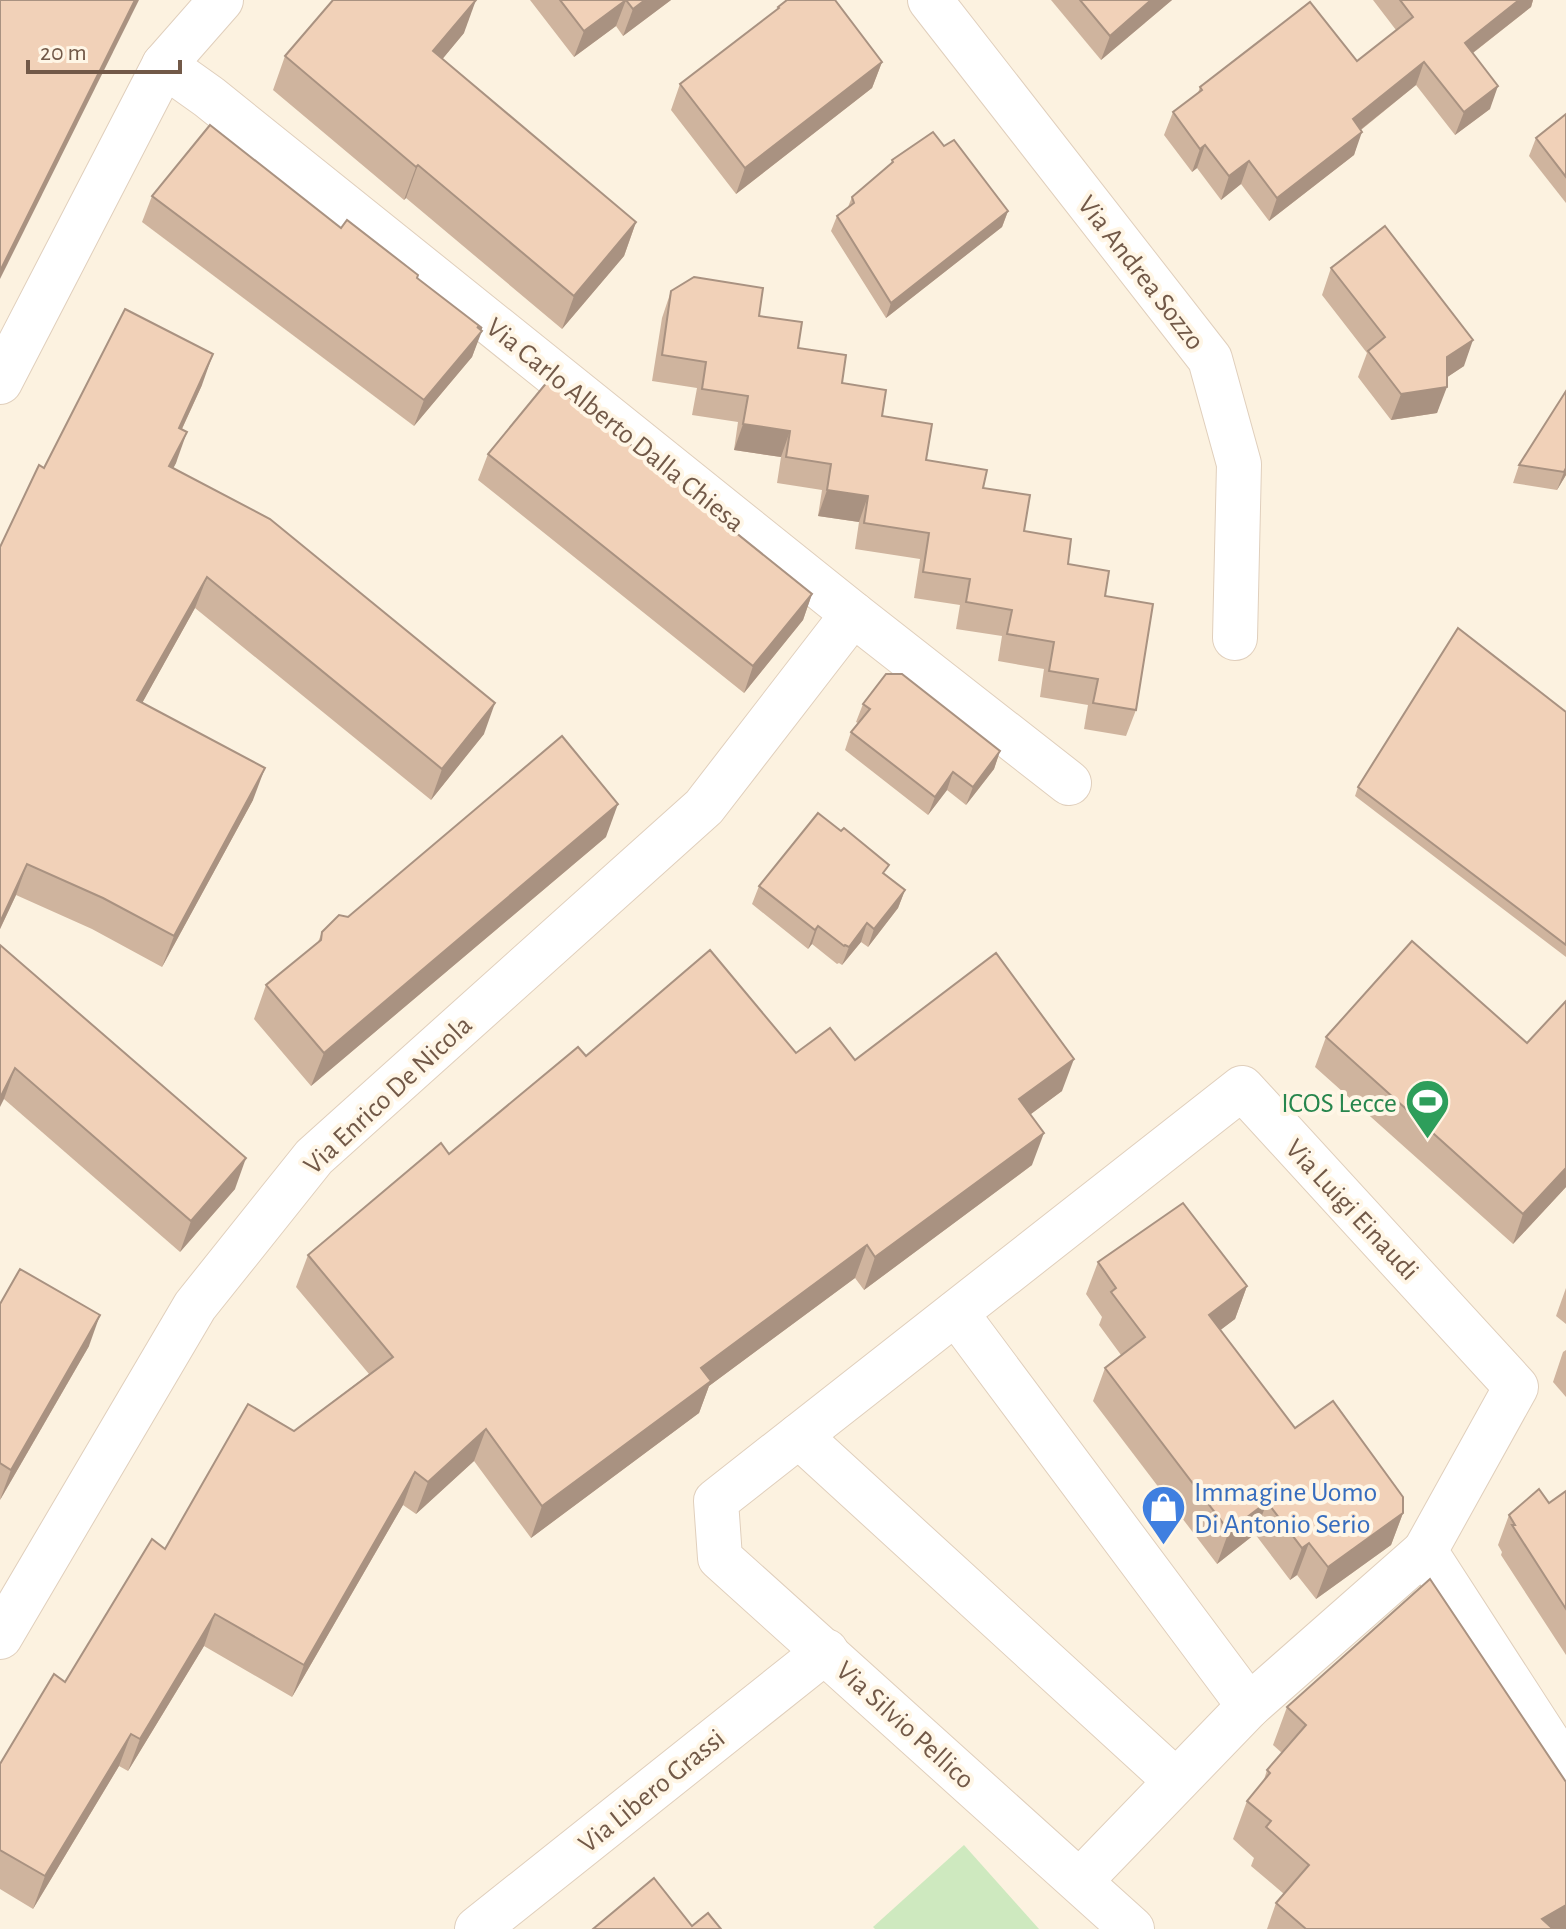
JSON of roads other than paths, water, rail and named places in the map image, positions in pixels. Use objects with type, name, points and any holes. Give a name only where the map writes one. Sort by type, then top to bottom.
[{"type":"street","points":[[0,382],[164,65],[221,0]]},
{"type":"street","name":"Via Andrea Sozzo","points":[[930,0],[1210,359],[1239,464],[1235,638]]},
{"type":"street","name":"Via Carlo Alberto Dalla Chiesa","points":[[164,65],[209,97],[853,614],[1069,783]]},
{"type":"street","name":"Via Enrico De Nicola","points":[[0,1637],[195,1306],[314,1157],[704,807],[853,614]]},
{"type":"street","name":"Via Luigi Einaudi","points":[[716,1501],[1242,1088],[1516,1387],[1425,1551]]},
{"type":"street","points":[[956,1313],[1249,1706]]},
{"type":"street","points":[[799,1436],[1176,1781]]},
{"type":"street","name":"Via Silvio Pellico","points":[[716,1501],[720,1558],[1132,1929]]},
{"type":"street","points":[[1080,1881],[1249,1706],[1425,1551],[1566,1769]]},
{"type":"street","name":"Via Libero Grassi","points":[[477,1929],[826,1651]]},
{"type":"place","name":"ICOS Lecce","points":[[1428,1141]]},
{"type":"place","name":"Immagine Uomo Di Antonio Serio","points":[[1163,1546]]}]
